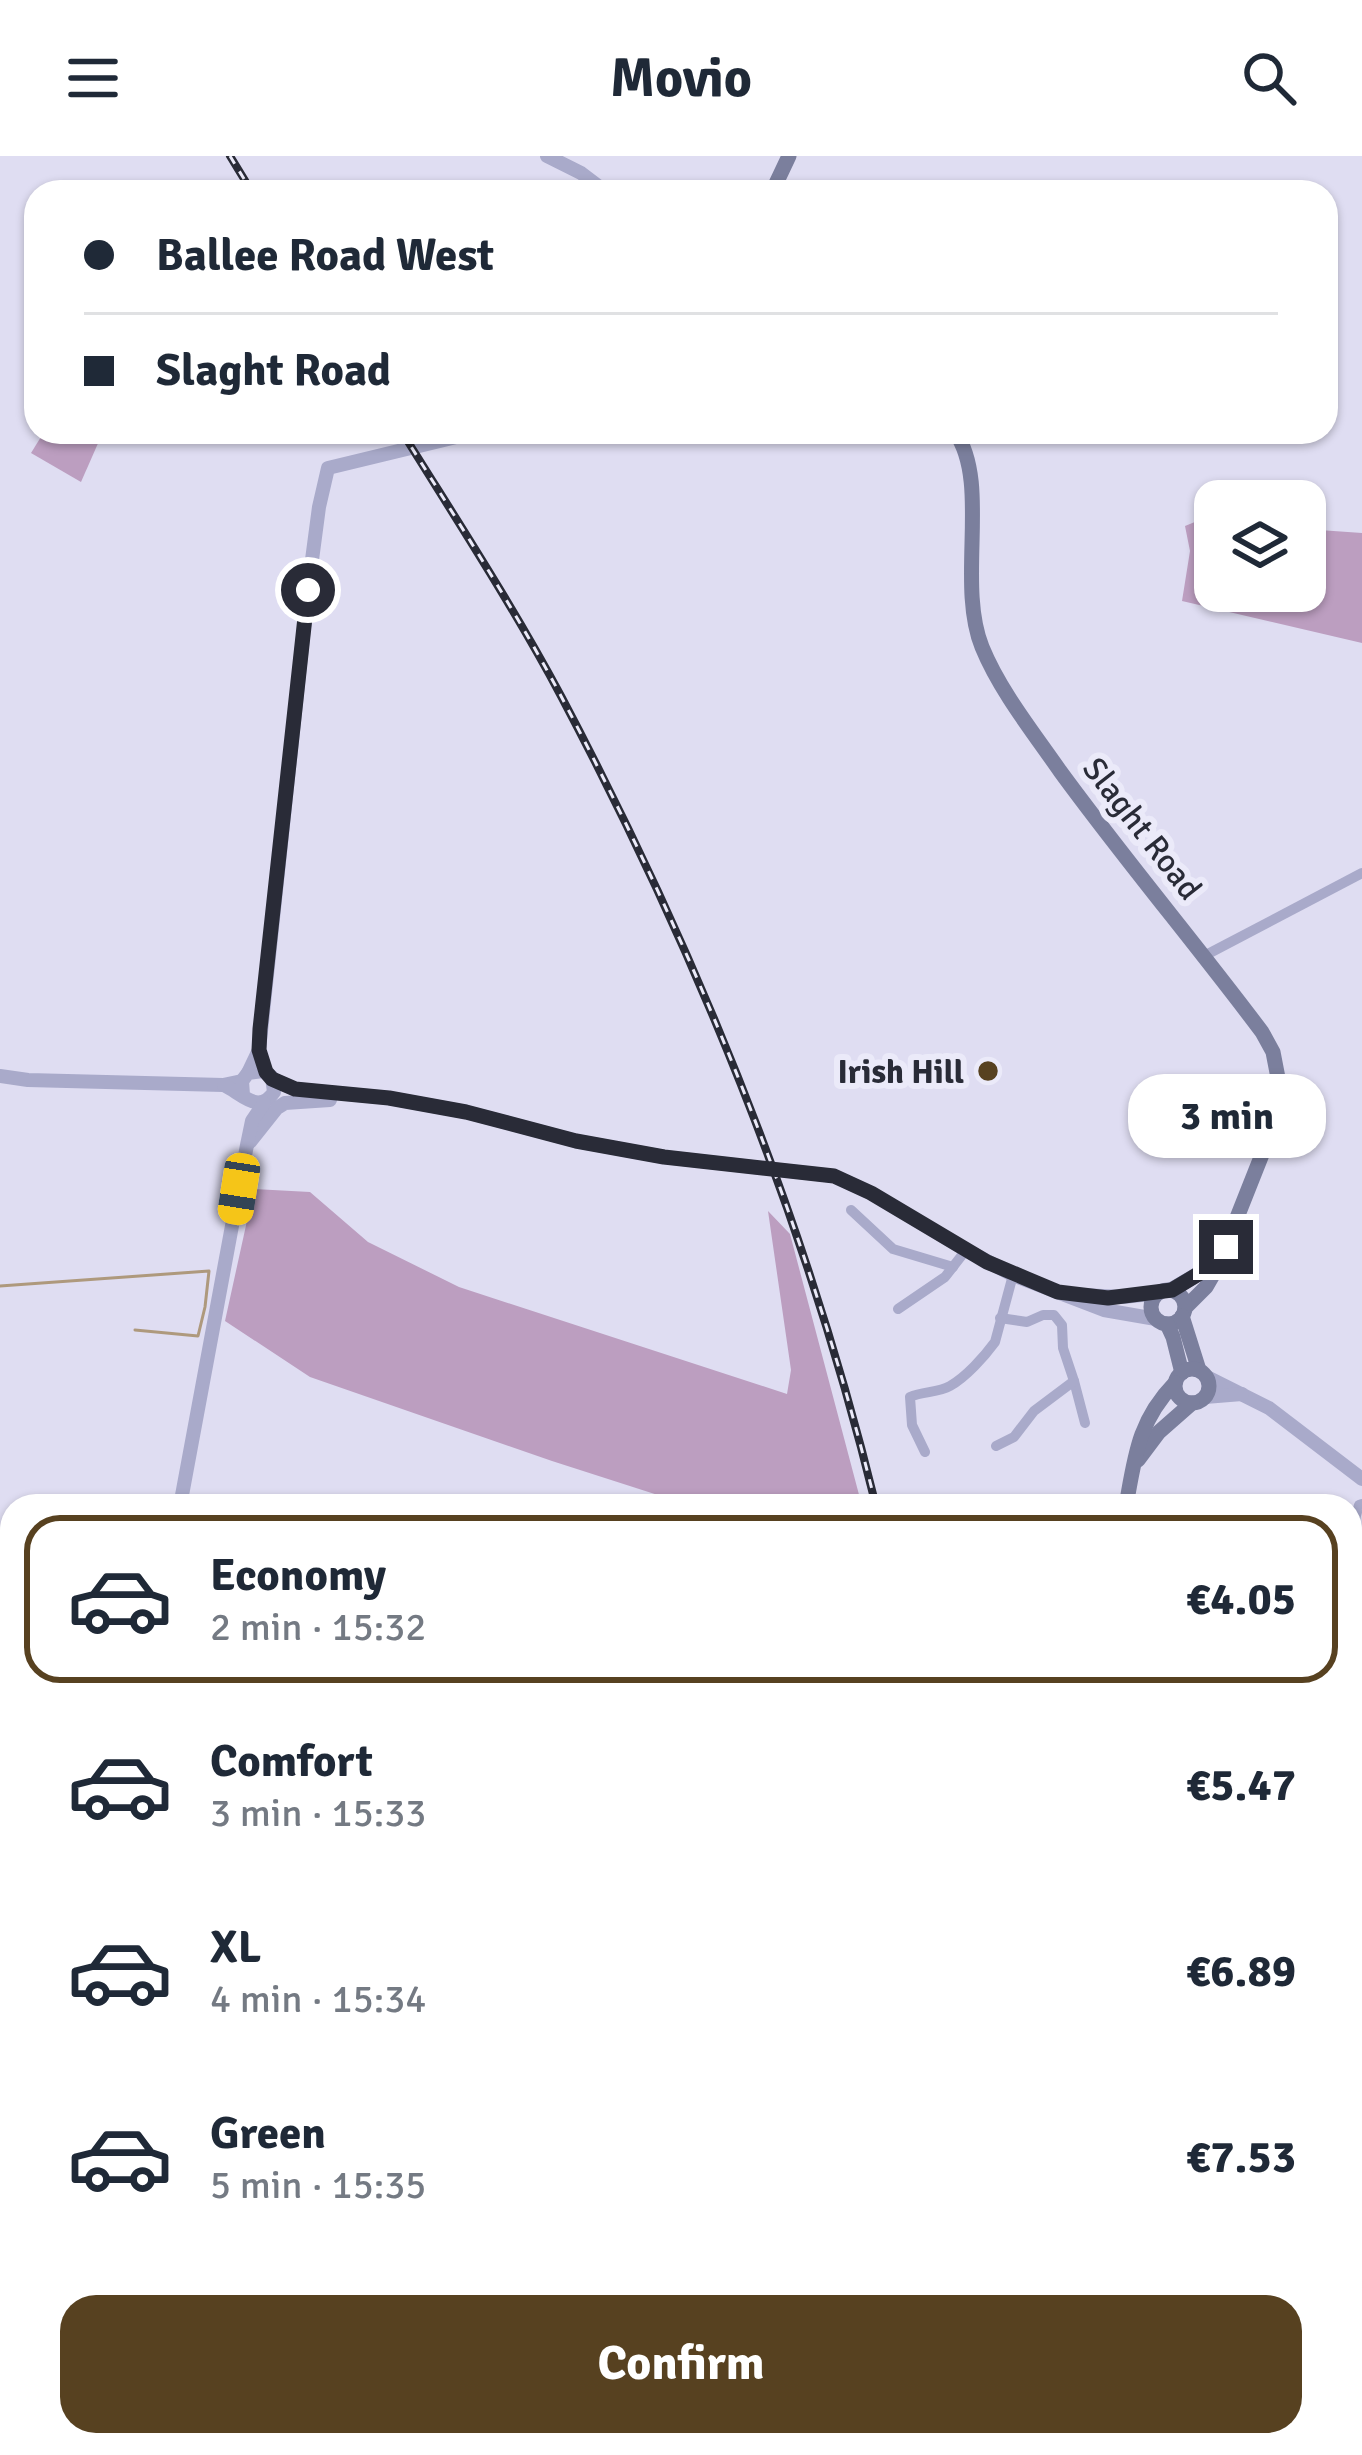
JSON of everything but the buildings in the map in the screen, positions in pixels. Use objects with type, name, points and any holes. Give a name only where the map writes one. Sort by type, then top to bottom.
[{"type":"main road","name":"Slaght Road","points":[[962,444],[970,472],[971,601],[980,643],[991,666],[1105,832],[1262,1032],[1279,1069],[1278,1098],[1263,1153],[1213,1278],[1173,1317]]},
{"type":"main road","name":"Slaght Road","points":[[1165,1291],[1205,1270],[1226,1247]]},
{"type":"main road","points":[[1136,1463],[1159,1432],[1209,1386],[1191,1376],[1177,1349],[1173,1317],[1183,1298],[1165,1291],[1152,1303],[1152,1312],[1173,1317]]},
{"type":"main road","points":[[1191,1376],[1179,1397],[1199,1400]]},
{"type":"main road","points":[[1129,1494],[1143,1424],[1160,1398],[1191,1376]]},
{"type":"street","points":[[547,156],[590,180]]},
{"type":"street","points":[[182,1494],[252,1121],[308,590],[328,468],[428,444]]},
{"type":"street","points":[[1204,956],[1362,873]]},
{"type":"street","points":[[253,1092],[275,1088],[259,1050]]},
{"type":"street","points":[[253,1092],[257,1070],[295,1089]]},
{"type":"street","points":[[0,1076],[376,1096],[664,1157],[834,1176],[1013,1275],[1104,1310],[1173,1317]]},
{"type":"street","points":[[247,1145],[285,1103],[365,1101],[376,1096]]},
{"type":"street","points":[[850,1210],[893,1249],[953,1267]]},
{"type":"street","points":[[898,1309],[946,1277],[966,1250]]},
{"type":"street","points":[[925,1452],[912,1425],[910,1397],[952,1384],[995,1342],[1013,1275]]},
{"type":"street","points":[[1058,1292],[1108,1298],[1165,1291]]},
{"type":"street","points":[[1000,1318],[1027,1322],[1054,1315],[1062,1325],[1085,1423]]},
{"type":"street","points":[[1191,1376],[1269,1408],[1362,1479]]},
{"type":"street","points":[[996,1446],[1014,1438],[1032,1413],[1074,1381]]},
{"type":"street","points":[[1199,1400],[1242,1394]]},
{"type":"shaded area","points":[[37,444],[98,444],[81,482],[31,453]]},
{"type":"shaded area","points":[[1194,522],[1194,604],[1182,601],[1190,551],[1185,526]]},
{"type":"shaded area","points":[[1326,530],[1362,533],[1362,643],[1229,612],[1326,612]]},
{"type":"shaded area","points":[[254,1189],[310,1192],[368,1242],[459,1287],[787,1394],[791,1370],[768,1211],[790,1234],[859,1494],[655,1494],[310,1377],[225,1321]]},
{"type":"waterway","points":[[0,1286],[209,1271],[198,1336],[135,1330]]},
{"type":"railway","points":[[230,156],[245,180]]},
{"type":"railway","points":[[409,444],[561,696],[658,891],[782,1193],[817,1296],[873,1494]]},
{"type":"place","name":"Irish Hill","points":[[988,1071]]},
{"type":"route","points":[[308,590],[260,1029],[259,1050],[272,1079],[295,1089],[389,1098],[466,1112],[576,1141],[664,1157],[834,1176],[987,1262],[1058,1292],[1108,1298],[1172,1290],[1205,1270],[1226,1247]]}]
